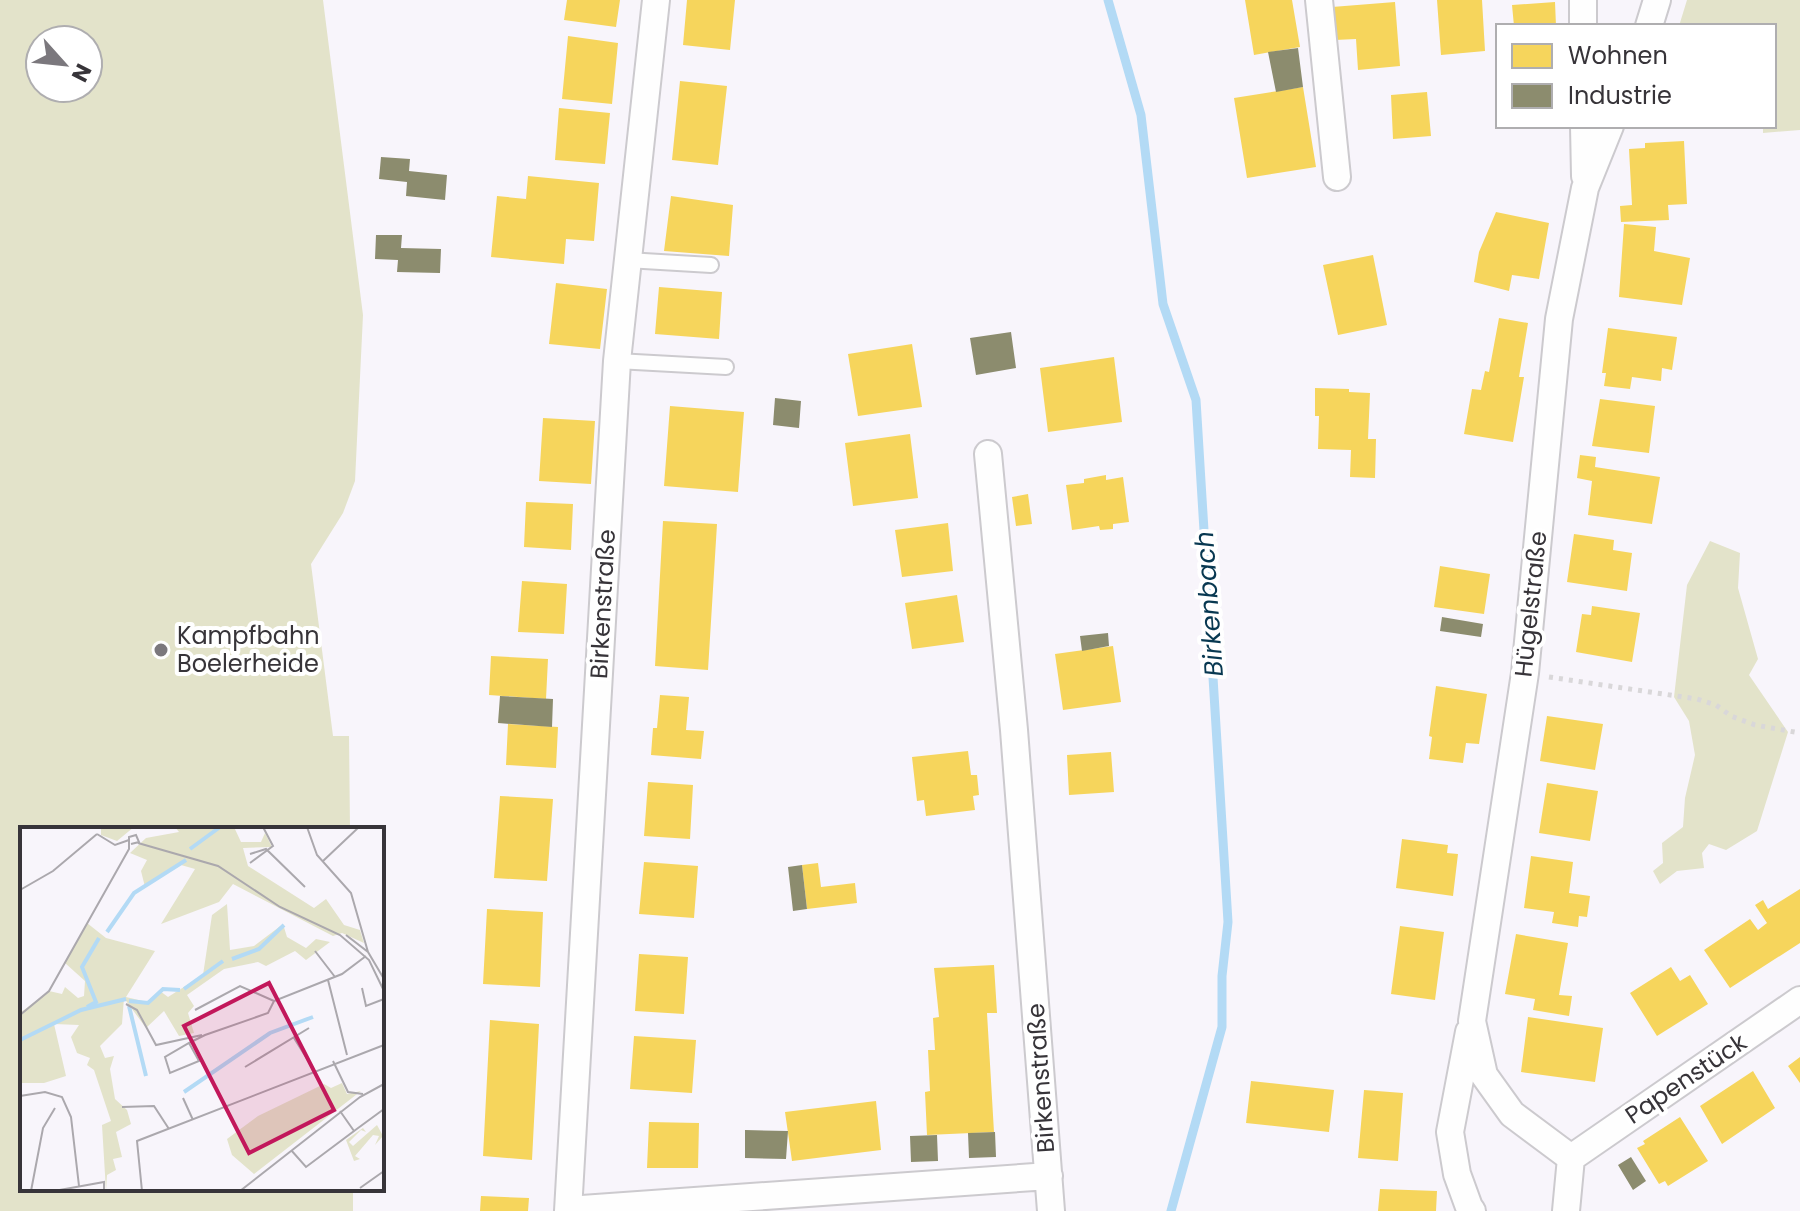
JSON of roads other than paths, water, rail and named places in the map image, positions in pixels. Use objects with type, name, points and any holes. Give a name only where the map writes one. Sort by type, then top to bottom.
[{"type":"street","name":"Birkenstraße","points":[[656,0],[617,361],[568,1211],[754,1204],[1049,1176]]},
{"type":"street","points":[[1319,0],[1337,177]]},
{"type":"street","points":[[1583,0],[1583,24]]},
{"type":"street","points":[[1650,24],[1657,0]]},
{"type":"street","name":"Hügelstraße","points":[[1584,128],[1585,188]]},
{"type":"street","name":"Hügelstraße","points":[[1472,1211],[1457,1174],[1450,1132],[1472,1021],[1525,673],[1559,319],[1585,188],[1609,128]]},
{"type":"street","name":"Birkenstraße","points":[[988,454],[1015,746],[1051,1211]]},
{"type":"street","name":"Papenstück","points":[[1571,1158],[1800,1000]]},
{"type":"street","name":"Hügelstraße","points":[[1472,1021],[1484,1075],[1512,1114],[1571,1158]]},
{"type":"street","points":[[1566,1211],[1571,1158]]},
{"type":"lane","points":[[627,260],[711,265]]},
{"type":"lane","points":[[617,361],[726,367]]},
{"type":"waterway","name":"Birkenbach","points":[[1108,0],[1141,115],[1163,304],[1196,400],[1228,922],[1222,976],[1222,1027],[1171,1211]]},
{"type":"place","name":"Kampfbahn Boelerheide","points":[[161,650]]}]
